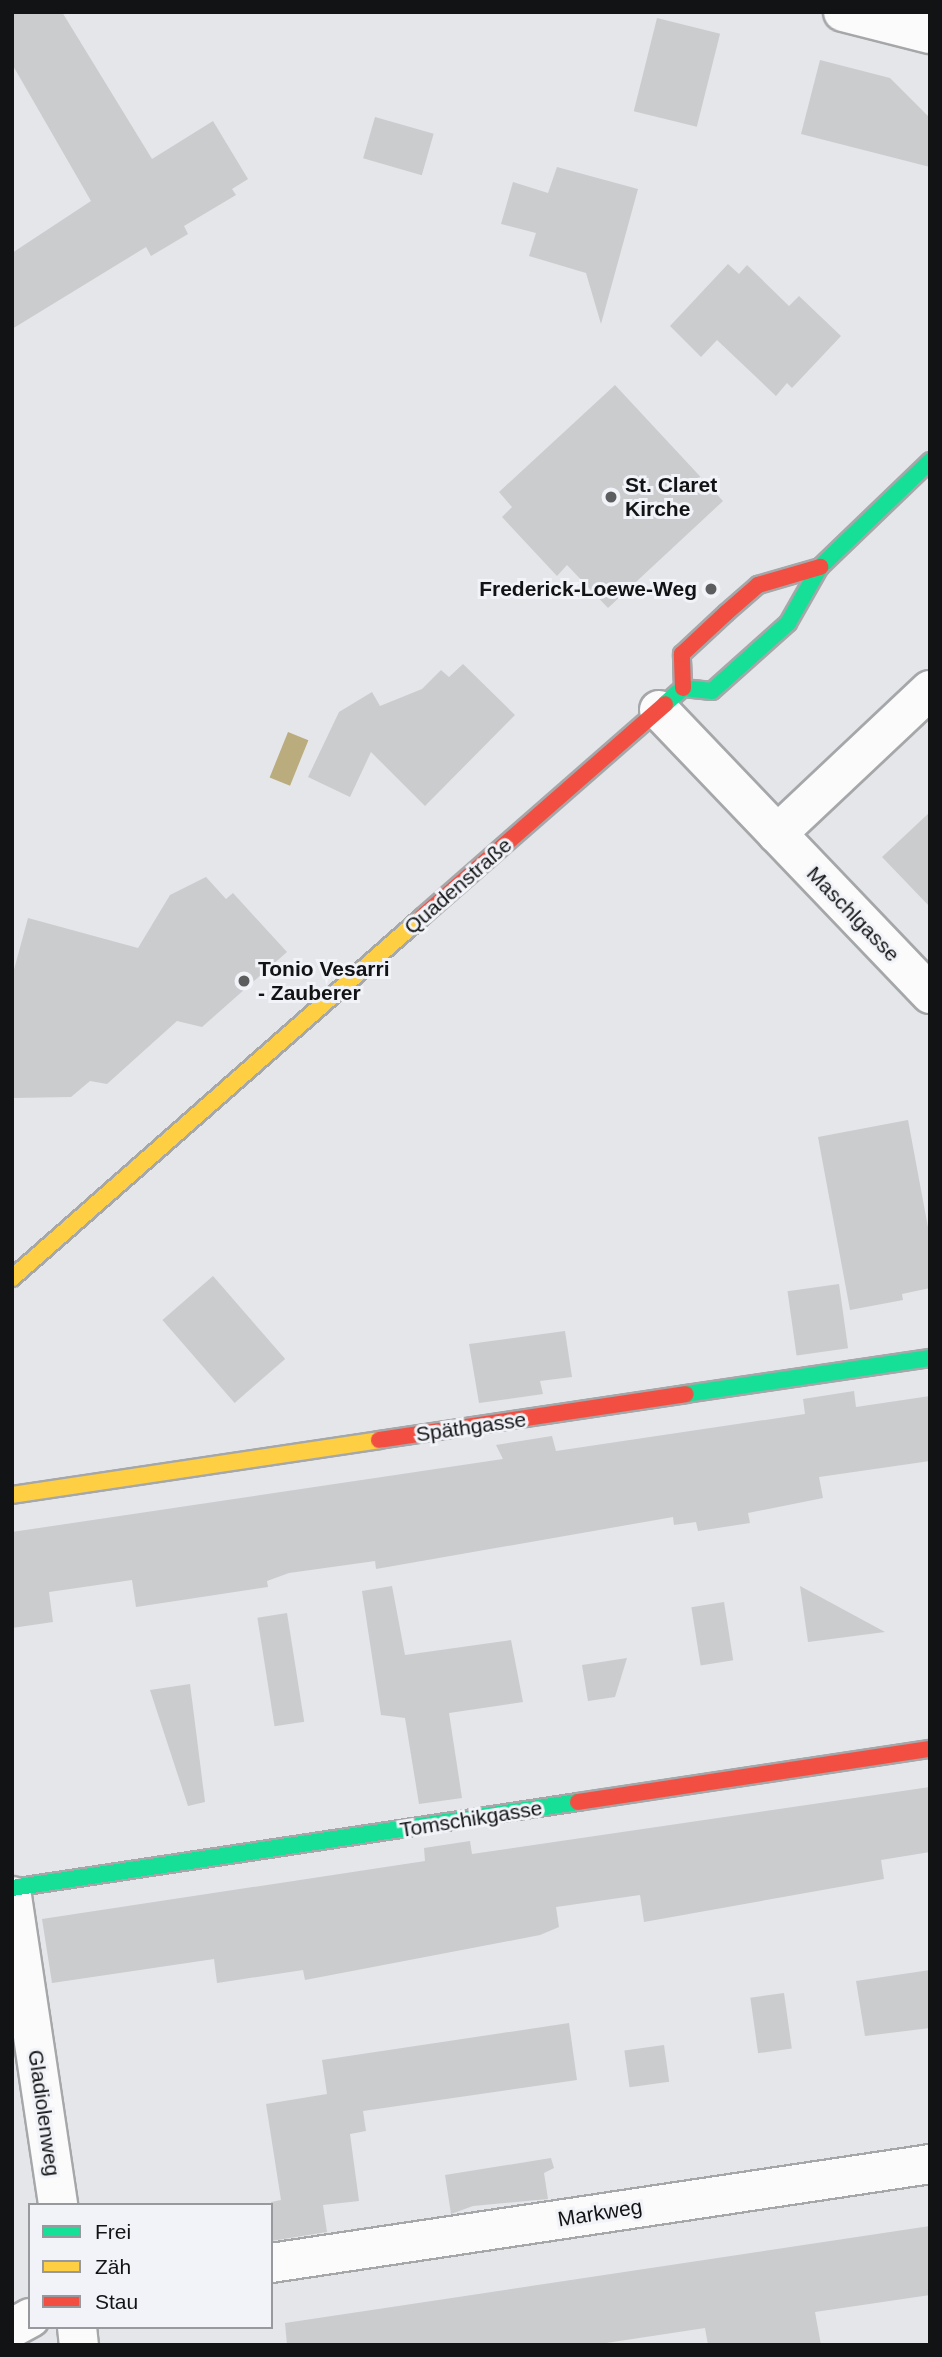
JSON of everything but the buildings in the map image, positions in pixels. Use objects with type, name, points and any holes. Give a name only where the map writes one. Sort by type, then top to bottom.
[{"type":"street","points":[[844,12],[930,34]]},
{"type":"street","points":[[820,567],[758,585],[726,613],[682,654],[671,699],[712,691],[788,624],[820,567],[930,461]]},
{"type":"street","points":[[777,834],[930,690]]},
{"type":"street","name":"Maschlgasse","points":[[671,699],[777,834],[930,994]]},
{"type":"street","name":"Quadenstraße","points":[[12,1278],[671,699]]},
{"type":"street","name":"Späthgasse","points":[[12,1495],[930,1358]]},
{"type":"street","name":"Tomschikgasse","points":[[12,1888],[930,1749]]},
{"type":"street","name":"Gladiolenweg","points":[[12,1896],[58,2203]]},
{"type":"street","name":"Markweg","points":[[273,2263],[930,2164]]},
{"type":"street","points":[[12,2328],[28,2319]]},
{"type":"shaded area","points":[[288,732],[308,740],[290,786],[270,777]]},
{"type":"traffic: fast","points":[[665,704],[683,688],[712,691],[788,623],[820,567],[930,461]]},
{"type":"traffic: fast","points":[[686,1394],[930,1358]]},
{"type":"traffic: fast","points":[[12,1888],[578,1802]]},
{"type":"traffic: slow","points":[[12,1278],[422,917]]},
{"type":"traffic: slow","points":[[12,1495],[379,1440]]},
{"type":"traffic: jam","points":[[683,688],[682,654],[726,613],[758,585],[820,567]]},
{"type":"traffic: jam","points":[[422,917],[665,704]]},
{"type":"traffic: jam","points":[[379,1440],[686,1394]]},
{"type":"traffic: jam","points":[[578,1802],[930,1749]]},
{"type":"place","name":"St. Claret Kirche","points":[[611,497]]},
{"type":"place","name":"Frederick-Loewe-Weg","points":[[711,589]]},
{"type":"place","name":"Tonio Vesarri - Zauberer","points":[[244,981]]}]
